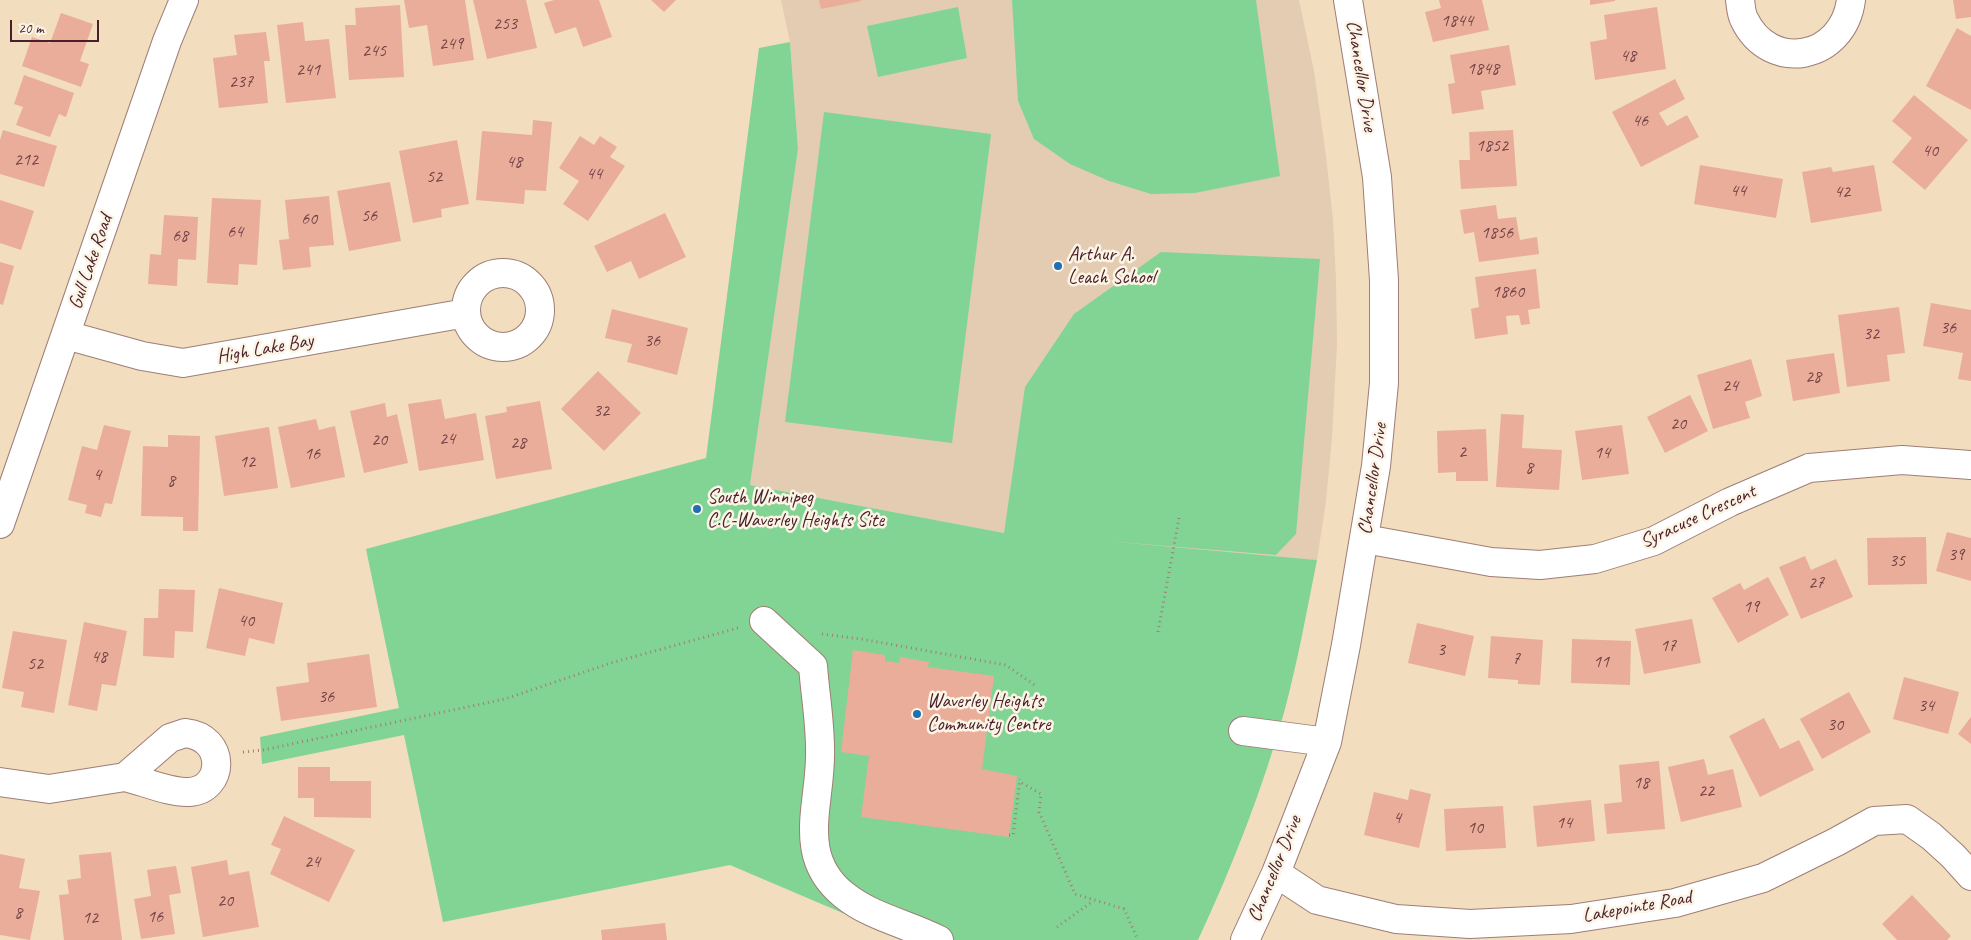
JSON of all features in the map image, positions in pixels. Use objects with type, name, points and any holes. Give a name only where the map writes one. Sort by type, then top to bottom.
[{"type":"street","name":"Gull Lake Road","points":[[0,524],[164,51],[184,0]]},
{"type":"street","name":"Chancellor Drive","points":[[1245,940],[1276,873],[1327,742],[1365,539],[1376,466],[1384,383],[1384,280],[1377,177],[1348,0]]},
{"type":"street","points":[[1740,0],[1743,17],[1753,34],[1763,44],[1783,53],[1803,53],[1815,50],[1832,41],[1842,29],[1850,11],[1851,0]]},
{"type":"street","name":"High Lake Bay","points":[[66,335],[142,356],[183,363],[466,313]]},
{"type":"street","name":"Syracuse Crescent","points":[[1365,539],[1491,562],[1540,565],[1595,559],[1654,541],[1730,502],[1809,468],[1902,460],[1971,465]]},
{"type":"street","points":[[764,621],[813,666],[820,750],[813,840],[822,872],[843,894],[868,910],[939,940]]},
{"type":"street","points":[[1243,730],[1327,742]]},
{"type":"street","points":[[0,782],[49,789],[125,777],[190,792],[204,786],[212,779],[216,770],[217,759],[208,742],[196,734],[185,733],[175,735],[125,777]]},
{"type":"street","name":"Lakepointe Road","points":[[1276,873],[1317,900],[1396,919],[1470,924],[1572,919],[1675,904],[1763,878],[1874,821],[1907,819],[1932,836],[1971,876]]},
{"type":"path","points":[[1158,632],[1179,518]]},
{"type":"path","points":[[215,754],[263,750],[505,699],[611,663],[764,621]]},
{"type":"path","points":[[816,633],[861,639],[1006,665],[1036,686]]},
{"type":"path","points":[[1009,835],[1013,835],[1021,781],[1041,794],[1039,812],[1075,894],[1124,910],[1138,940]]},
{"type":"path","points":[[1058,927],[1094,900]]},
{"type":"shaded area","name":"Arthur A. Leach School","points":[[781,0],[1299,0],[1314,71],[1326,156],[1333,220],[1336,280],[1337,344],[1332,437],[1326,501],[1317,560],[1004,533],[750,485],[798,149],[790,42]]},
{"type":"green space","points":[[1012,0],[1256,0],[1280,176],[1195,193],[1151,194],[1109,181],[1070,164],[1034,139],[1018,101]]},
{"type":"green space","points":[[958,7],[967,58],[878,77],[867,26]]},
{"type":"green space","name":"South Winnipeg C.C-Waverley Heights Site","points":[[790,42],[798,149],[750,485],[1004,533],[1025,387],[1074,314],[1161,252],[1320,259],[1296,534],[1276,555],[1106,541],[1317,560],[1294,672],[1267,768],[1246,826],[1198,940],[906,940],[730,865],[443,922],[404,735],[262,764],[260,737],[399,708],[366,549],[706,458],[759,48]]},
{"type":"green space","points":[[824,112],[991,134],[952,443],[785,422]]},
{"type":"building","points":[[404,0],[465,0],[474,60],[433,66],[427,25],[409,28]]},
{"type":"building","points":[[473,0],[526,0],[537,48],[487,59]]},
{"type":"building","points":[[554,0],[599,0],[612,37],[583,47],[576,27],[555,34],[544,3]]},
{"type":"building","points":[[651,0],[676,0],[664,12]]},
{"type":"building","points":[[819,0],[861,0],[861,1],[821,9]]},
{"type":"building","points":[[1439,0],[1482,0],[1489,30],[1433,42],[1425,12],[1441,8]]},
{"type":"building","points":[[1590,0],[1615,0],[1615,1],[1590,5]]},
{"type":"building","points":[[1953,0],[1971,0],[1971,17],[1956,19]]},
{"type":"building","points":[[400,5],[404,77],[349,80],[345,25],[356,25],[355,8]]},
{"type":"building","points":[[1657,7],[1666,69],[1595,80],[1590,42],[1607,39],[1604,15]]},
{"type":"building","points":[[61,13],[93,24],[80,61],[89,64],[81,87],[22,66],[32,37],[50,43]]},
{"type":"building","points":[[303,22],[305,41],[329,39],[336,98],[286,103],[277,25]]},
{"type":"building","points":[[1957,28],[1971,36],[1971,110],[1926,86]]},
{"type":"building","points":[[266,32],[270,61],[264,61],[268,103],[219,108],[213,58],[237,55],[234,35]]},
{"type":"building","points":[[1509,45],[1516,85],[1481,91],[1484,109],[1452,114],[1448,84],[1455,83],[1450,55]]},
{"type":"building","points":[[24,75],[74,93],[66,117],[59,114],[50,137],[16,125],[23,107],[14,104]]},
{"type":"building","points":[[1675,79],[1685,99],[1659,113],[1667,126],[1687,115],[1699,137],[1641,167],[1612,112]]},
{"type":"building","points":[[1914,95],[1968,140],[1925,190],[1892,162],[1912,138],[1892,121]]},
{"type":"building","points":[[533,120],[552,122],[546,191],[525,190],[524,204],[476,200],[482,131],[532,135]]},
{"type":"building","points":[[3,130],[57,146],[44,187],[0,174],[0,140]]},
{"type":"building","points":[[1513,130],[1517,186],[1461,189],[1459,160],[1470,160],[1469,132]]},
{"type":"building","points":[[580,136],[594,145],[600,136],[617,147],[610,157],[625,166],[588,221],[563,204],[579,181],[559,168]]},
{"type":"building","points":[[457,140],[469,204],[441,209],[442,217],[413,223],[399,151]]},
{"type":"building","points":[[1700,165],[1783,179],[1776,218],[1694,204]]},
{"type":"building","points":[[1874,165],[1882,211],[1811,223],[1802,172],[1831,167],[1833,172]]},
{"type":"building","points":[[390,182],[401,241],[349,251],[337,191]]},
{"type":"building","points":[[329,196],[334,245],[309,247],[311,267],[283,270],[279,240],[289,239],[285,200]]},
{"type":"building","points":[[212,198],[261,200],[257,265],[239,264],[238,285],[207,283]]},
{"type":"building","points":[[0,200],[34,211],[21,250],[0,243]]},
{"type":"building","points":[[1496,205],[1498,219],[1516,217],[1520,240],[1537,237],[1539,254],[1479,262],[1474,232],[1464,234],[1460,210]]},
{"type":"building","points":[[665,213],[686,257],[639,279],[631,261],[607,272],[594,246]]},
{"type":"building","points":[[164,215],[198,217],[196,260],[178,259],[177,286],[148,284],[150,254],[161,255]]},
{"type":"building","points":[[0,262],[14,266],[3,305],[0,304]]},
{"type":"building","points":[[1536,269],[1540,308],[1528,310],[1530,324],[1521,325],[1519,315],[1506,316],[1508,334],[1475,339],[1471,309],[1479,307],[1475,277]]},
{"type":"building","points":[[1931,303],[1971,310],[1971,381],[1958,379],[1963,353],[1923,346]]},
{"type":"building","points":[[1899,307],[1905,353],[1887,355],[1890,381],[1847,387],[1838,315]]},
{"type":"building","points":[[612,309],[688,328],[677,375],[627,362],[632,344],[605,338]]},
{"type":"building","points":[[1834,353],[1840,393],[1793,401],[1786,360]]},
{"type":"building","points":[[1751,359],[1762,396],[1745,402],[1750,418],[1713,429],[1697,375]]},
{"type":"building","points":[[598,371],[641,413],[604,451],[561,409]]},
{"type":"building","points":[[1690,395],[1708,431],[1665,453],[1647,417]]},
{"type":"building","points":[[441,399],[445,419],[476,413],[484,460],[419,471],[408,404]]},
{"type":"building","points":[[540,401],[552,469],[496,479],[485,416],[507,412],[506,407]]},
{"type":"building","points":[[385,403],[387,417],[397,414],[408,463],[364,473],[350,411]]},
{"type":"building","points":[[1501,414],[1524,415],[1522,448],[1562,450],[1559,490],[1496,487]]},
{"type":"building","points":[[316,419],[319,430],[335,426],[345,477],[291,488],[278,427]]},
{"type":"building","points":[[104,425],[131,431],[112,504],[105,503],[101,517],[85,513],[87,505],[68,500],[82,446],[97,450]]},
{"type":"building","points":[[1622,425],[1629,474],[1582,480],[1575,431]]},
{"type":"building","points":[[269,427],[278,488],[224,496],[215,436]]},
{"type":"building","points":[[1486,429],[1488,481],[1456,481],[1456,472],[1438,473],[1437,431]]},
{"type":"building","points":[[168,435],[200,436],[198,531],[183,531],[183,517],[141,516],[143,446],[168,447]]},
{"type":"building","points":[[1947,532],[1971,538],[1971,581],[1936,571]]},
{"type":"building","points":[[1926,537],[1927,584],[1868,585],[1867,538]]},
{"type":"building","points":[[1805,556],[1811,570],[1836,559],[1853,597],[1801,619],[1779,567]]},
{"type":"building","points":[[1768,577],[1789,615],[1738,643],[1712,598],[1740,583],[1744,590]]},
{"type":"building","points":[[219,588],[283,603],[274,644],[249,638],[245,656],[206,648]]},
{"type":"building","points":[[159,589],[195,590],[193,632],[175,631],[174,658],[143,656],[144,618],[158,618]]},
{"type":"building","points":[[1692,619],[1701,663],[1644,674],[1635,629]]},
{"type":"building","points":[[84,622],[127,631],[116,686],[102,684],[97,711],[68,705]]},
{"type":"building","points":[[1417,623],[1474,636],[1465,676],[1408,663]]},
{"type":"building","points":[[13,631],[67,640],[54,713],[21,707],[24,692],[2,688]]},
{"type":"building","points":[[1491,636],[1543,640],[1540,685],[1518,684],[1518,680],[1488,678]]},
{"type":"building","points":[[1572,639],[1631,641],[1630,685],[1571,683]]},
{"type":"building","name":"Waverley Heights Community Centre","points":[[853,650],[885,655],[885,661],[899,663],[900,657],[929,662],[928,667],[994,676],[982,769],[1017,776],[1009,837],[861,817],[869,756],[841,752]]},
{"type":"building","points":[[369,654],[377,707],[281,721],[276,687],[309,682],[307,663]]},
{"type":"building","points":[[1904,677],[1959,692],[1948,734],[1893,719]]},
{"type":"building","points":[[1849,692],[1871,732],[1822,759],[1800,719]]},
{"type":"building","points":[[1971,717],[1971,744],[1958,734]]},
{"type":"building","points":[[1764,718],[1780,749],[1799,740],[1814,770],[1760,797],[1729,736]]},
{"type":"building","points":[[1704,759],[1708,775],[1733,769],[1742,807],[1681,822],[1668,767]]},
{"type":"building","points":[[1659,761],[1665,829],[1607,834],[1604,804],[1622,802],[1619,765]]},
{"type":"building","points":[[298,767],[330,767],[330,781],[371,781],[371,818],[314,817],[314,798],[298,798]]},
{"type":"building","points":[[1410,789],[1431,794],[1419,848],[1364,835],[1374,792],[1408,800]]},
{"type":"building","points":[[1591,800],[1595,841],[1537,847],[1533,806]]},
{"type":"building","points":[[1503,806],[1506,848],[1446,851],[1444,809]]},
{"type":"building","points":[[284,816],[355,850],[329,902],[270,874],[281,849],[271,845]]},
{"type":"building","points":[[111,852],[122,940],[64,940],[59,895],[69,894],[67,880],[81,878],[79,855]]},
{"type":"building","points":[[0,854],[25,859],[19,888],[40,891],[30,940],[0,935]]},
{"type":"building","points":[[227,860],[229,875],[249,871],[259,927],[203,937],[191,867]]},
{"type":"building","points":[[176,866],[181,893],[169,895],[175,934],[141,939],[134,899],[151,896],[147,870]]},
{"type":"building","points":[[1912,895],[1951,936],[1947,940],[1897,940],[1882,924]]},
{"type":"building","points":[[665,923],[667,940],[602,940],[601,930]]},
{"type":"place","name":"Arthur A. Leach School","points":[[1058,266]]},
{"type":"place","name":"South Winnipeg C.C-Waverley Heights Site","points":[[697,509]]},
{"type":"place","name":"Waverley Heights Community Centre","points":[[917,714]]}]
